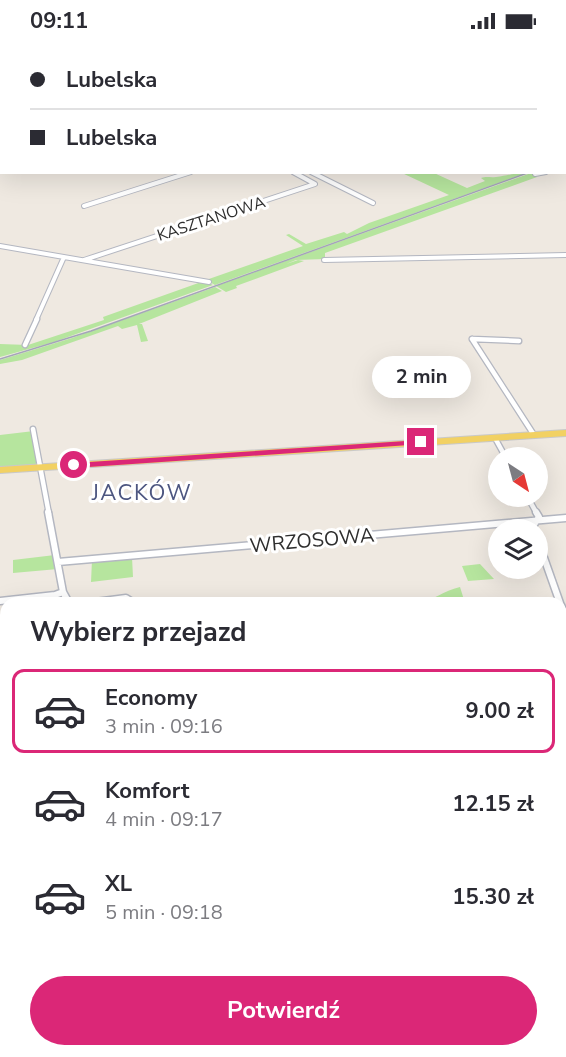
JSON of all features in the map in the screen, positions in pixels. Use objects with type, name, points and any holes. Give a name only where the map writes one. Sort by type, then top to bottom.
[{"type":"main road","points":[[0,470],[566,433]]},
{"type":"street","points":[[84,206],[185,174]]},
{"type":"street","name":"KASZTANOWA","points":[[84,260],[315,184],[297,174]]},
{"type":"street","points":[[315,174],[373,203]]},
{"type":"street","points":[[0,246],[209,282]]},
{"type":"street","points":[[324,260],[566,255]]},
{"type":"street","points":[[25,345],[64,257]]},
{"type":"street","points":[[519,341],[472,339],[534,435]]},
{"type":"street","points":[[33,429],[66,597]]},
{"type":"street","points":[[495,438],[500,447]]},
{"type":"street","name":"WRZOSOWA","points":[[548,519],[566,518]]},
{"type":"street","name":"WRZOSOWA","points":[[58,562],[488,524]]},
{"type":"street","points":[[548,568],[558,597]]},
{"type":"street","points":[[37,597],[63,592]]},
{"type":"green space","points":[[404,174],[436,174],[467,188],[485,181],[481,178],[483,177],[523,174],[215,285],[206,280],[303,246],[286,235],[289,234],[306,244],[344,232],[347,234],[369,223],[449,195]]},
{"type":"green space","points":[[528,174],[537,177],[325,253],[325,259],[296,260],[286,264],[298,260],[304,261],[236,286],[237,288],[226,292],[216,286]]},
{"type":"green space","points":[[204,281],[213,285],[54,342],[0,357],[0,344],[28,345],[104,320],[103,317]]},
{"type":"green space","points":[[215,287],[222,291],[139,324],[142,324],[148,341],[141,342],[137,325],[122,329],[118,326],[22,360],[0,364],[0,360],[72,338]]},
{"type":"green space","points":[[34,431],[37,465],[0,468],[0,435]]},
{"type":"green space","points":[[55,555],[58,569],[13,573],[13,560]]},
{"type":"green space","points":[[132,557],[133,577],[91,582],[92,560]]},
{"type":"green space","points":[[480,564],[488,573],[488,579],[494,579],[468,581],[462,566]]},
{"type":"green space","points":[[460,587],[463,597],[436,597]]},
{"type":"railway","points":[[0,359],[91,331],[524,174]]},
{"type":"district","name":"JACKÓW","points":[[142,492]]},
{"type":"route","points":[[74,465],[421,442]]}]
